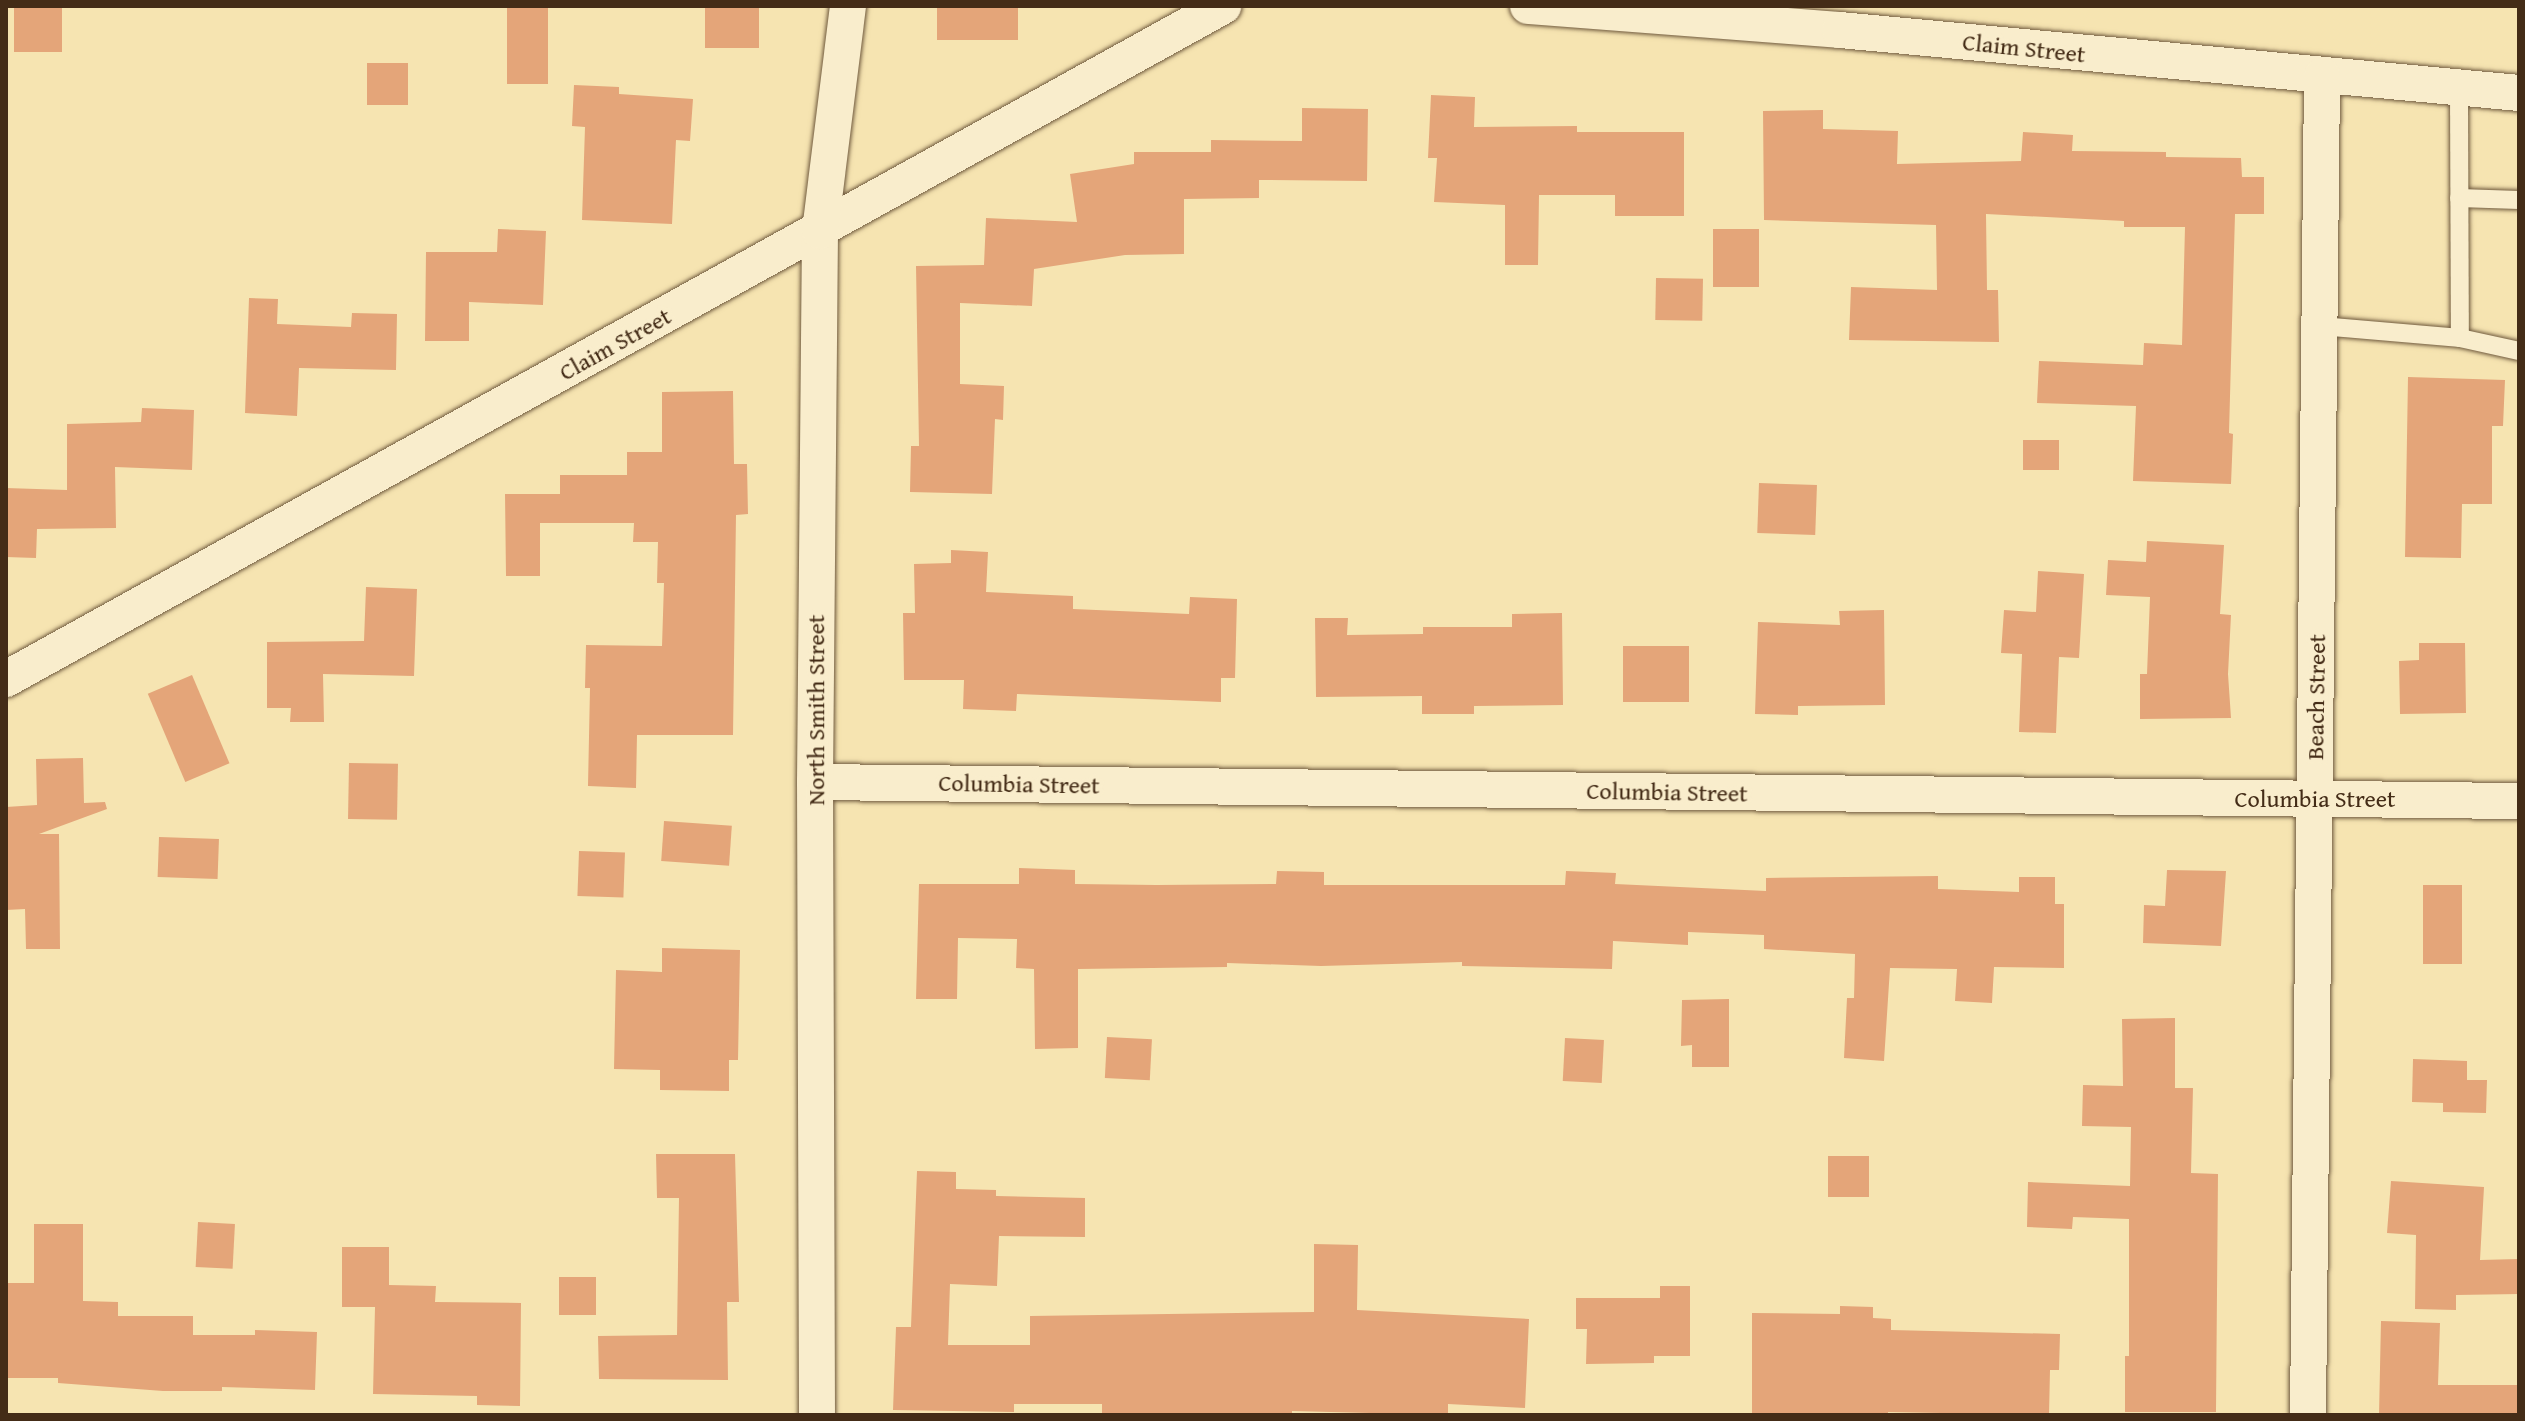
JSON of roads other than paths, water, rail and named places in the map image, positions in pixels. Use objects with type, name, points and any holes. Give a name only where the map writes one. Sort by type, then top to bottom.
[{"type":"street","name":"North Smith Street","points":[[817,1415],[815,782],[820,231],[848,6]]},
{"type":"street","name":"Claim Street","points":[[6,679],[1223,6]]},
{"type":"street","name":"Claim Street","points":[[1528,6],[1664,11],[2519,93]]},
{"type":"street","name":"Beach Street","points":[[2308,1415],[2322,76]]},
{"type":"street","name":"Columbia Street","points":[[815,782],[2519,801]]},
{"type":"lane","points":[[2459,88],[2460,338]]},
{"type":"lane","points":[[2459,198],[2519,200]]},
{"type":"lane","points":[[2321,326],[2460,338],[2519,351]]}]
